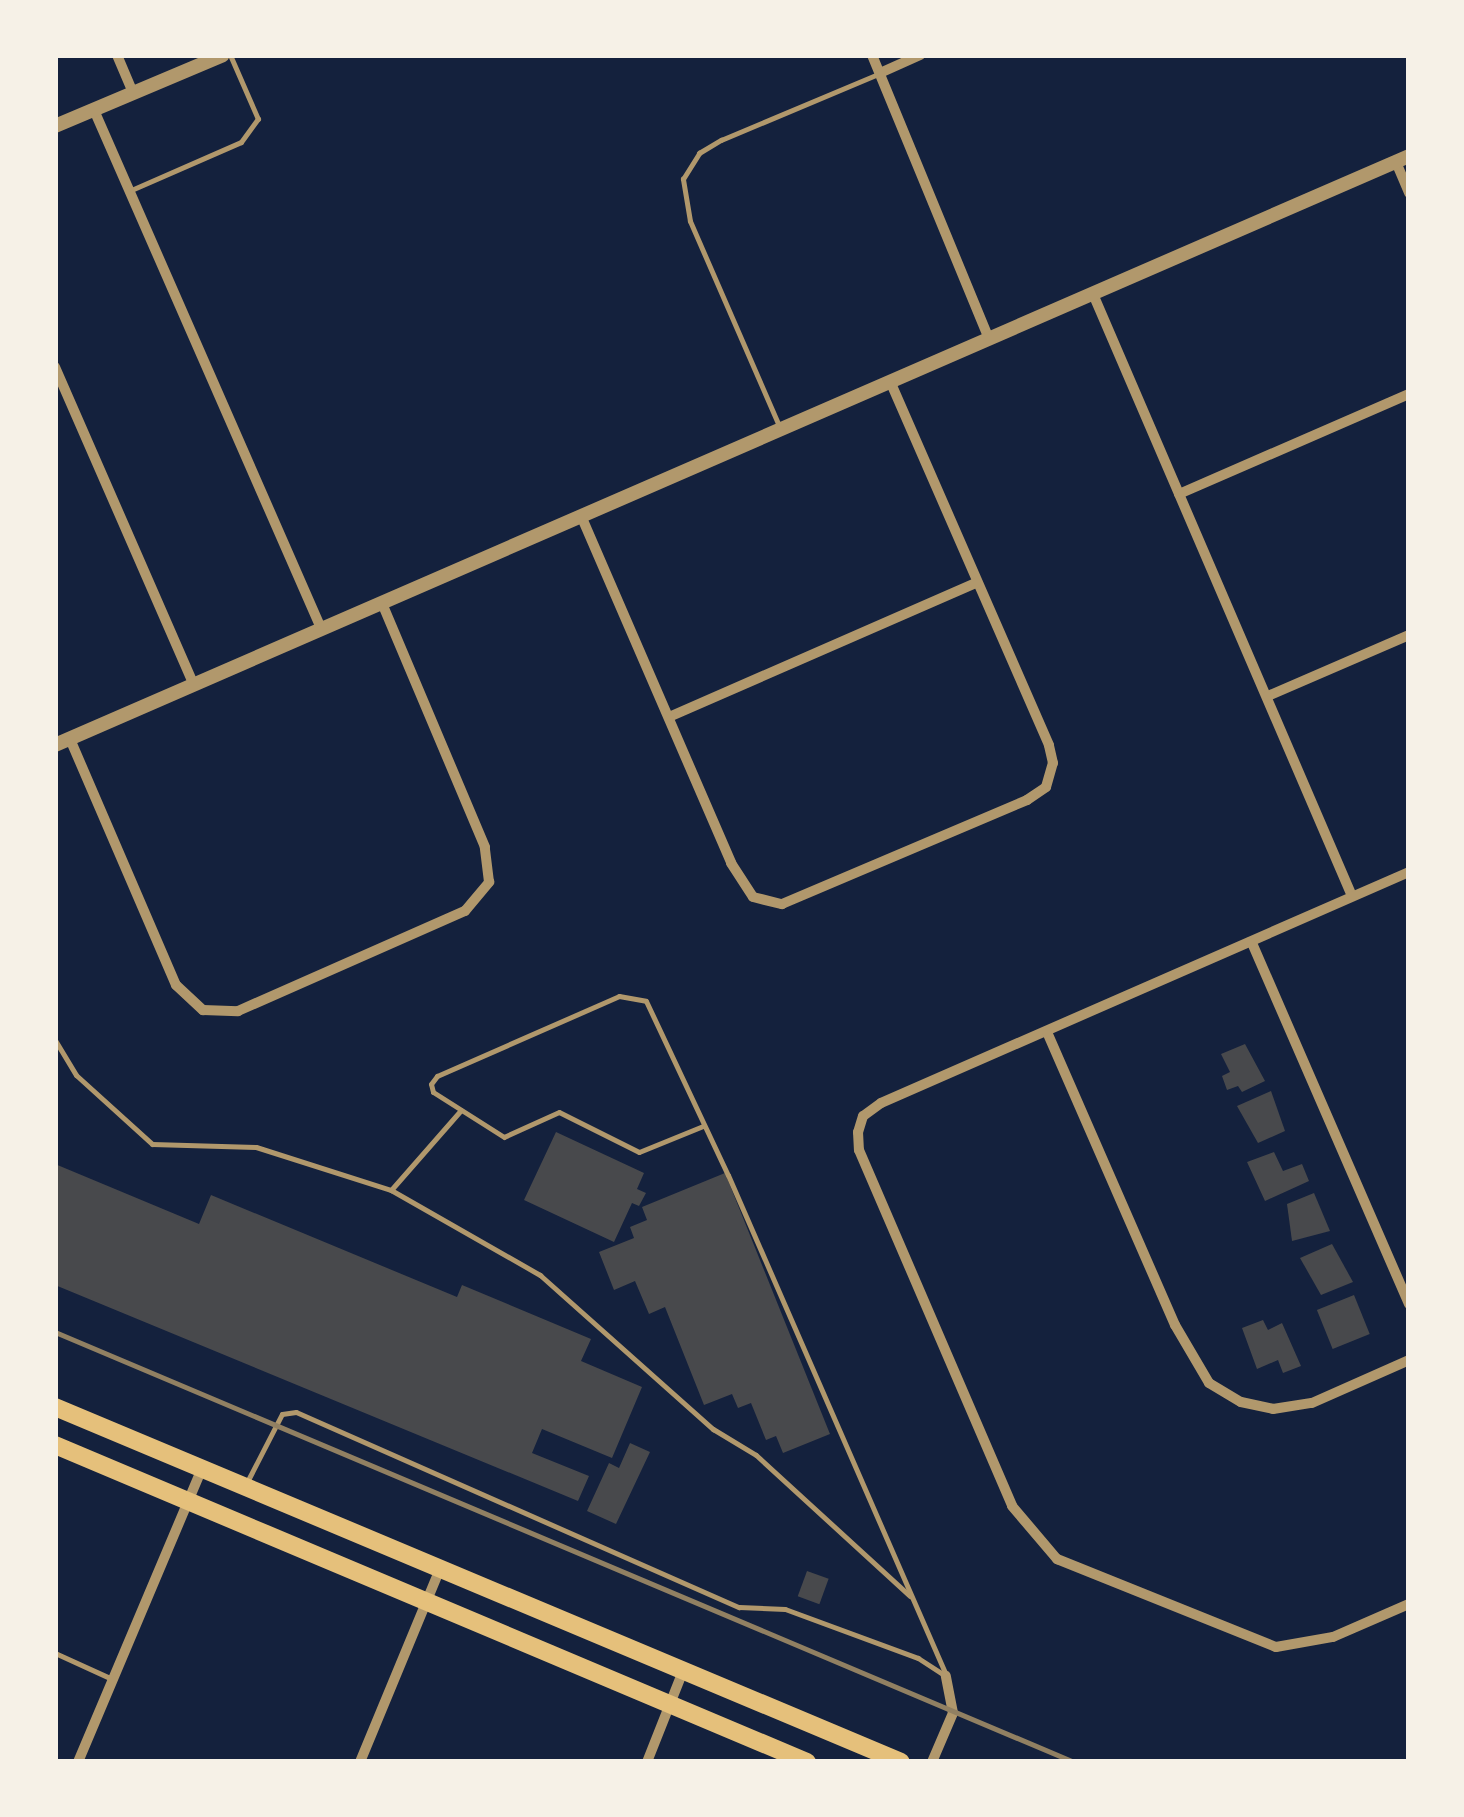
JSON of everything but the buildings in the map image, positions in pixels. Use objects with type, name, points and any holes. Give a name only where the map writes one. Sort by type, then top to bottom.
[{"type":"main road","points":[[55,1406],[901,1762]]},
{"type":"main road","points":[[55,1446],[807,1762]]},
{"type":"street","points":[[117,55],[132,91]]},
{"type":"street","points":[[55,126],[226,55]]},
{"type":"street","points":[[872,55],[989,339]]},
{"type":"street","points":[[880,73],[920,55]]},
{"type":"street","points":[[94,110],[321,628]]},
{"type":"street","points":[[55,745],[1402,159],[1409,193]]},
{"type":"street","points":[[1093,294],[1352,896]]},
{"type":"street","points":[[55,366],[192,683]]},
{"type":"street","points":[[582,518],[741,886],[768,904],[782,904],[1027,800],[1046,786],[1052,768],[1049,745],[892,383]]},
{"type":"street","points":[[1178,494],[1409,394]]},
{"type":"street","points":[[669,718],[976,583]]},
{"type":"street","points":[[70,739],[176,985],[202,1010],[238,1011],[465,912],[489,882],[485,848],[382,603]]},
{"type":"street","points":[[1268,696],[1409,635]]},
{"type":"street","points":[[1409,872],[880,1103],[863,1116],[859,1150],[1012,1506],[1056,1559],[1276,1647],[1333,1637],[1409,1604]]},
{"type":"street","points":[[1252,943],[1409,1304]]},
{"type":"street","points":[[1048,1032],[1175,1325],[1209,1383],[1242,1402],[1273,1409],[1312,1402],[1409,1360]]},
{"type":"street","points":[[78,1762],[202,1469]]},
{"type":"street","points":[[360,1762],[440,1568]]},
{"type":"street","points":[[647,1762],[684,1672]]},
{"type":"street","points":[[932,1762],[953,1713],[946,1676]]},
{"type":"lane","points":[[129,191],[241,142],[258,120],[226,55]]},
{"type":"lane","points":[[782,431],[690,221],[684,179],[698,153],[721,140],[880,73]]},
{"type":"lane","points":[[703,1126],[640,1152],[558,1112],[504,1137],[433,1092],[437,1076],[634,995],[646,1000],[703,1126],[946,1676]]},
{"type":"lane","points":[[55,1040],[76,1075],[152,1144],[256,1147],[391,1190],[540,1274],[713,1429],[756,1456],[912,1598]]},
{"type":"lane","points":[[391,1190],[461,1110]]},
{"type":"lane","points":[[245,1487],[282,1414],[296,1412],[739,1607],[786,1608],[918,1658],[946,1676]]},
{"type":"lane","points":[[55,1653],[113,1679]]},
{"type":"railway","points":[[55,1332],[1074,1762]]}]
